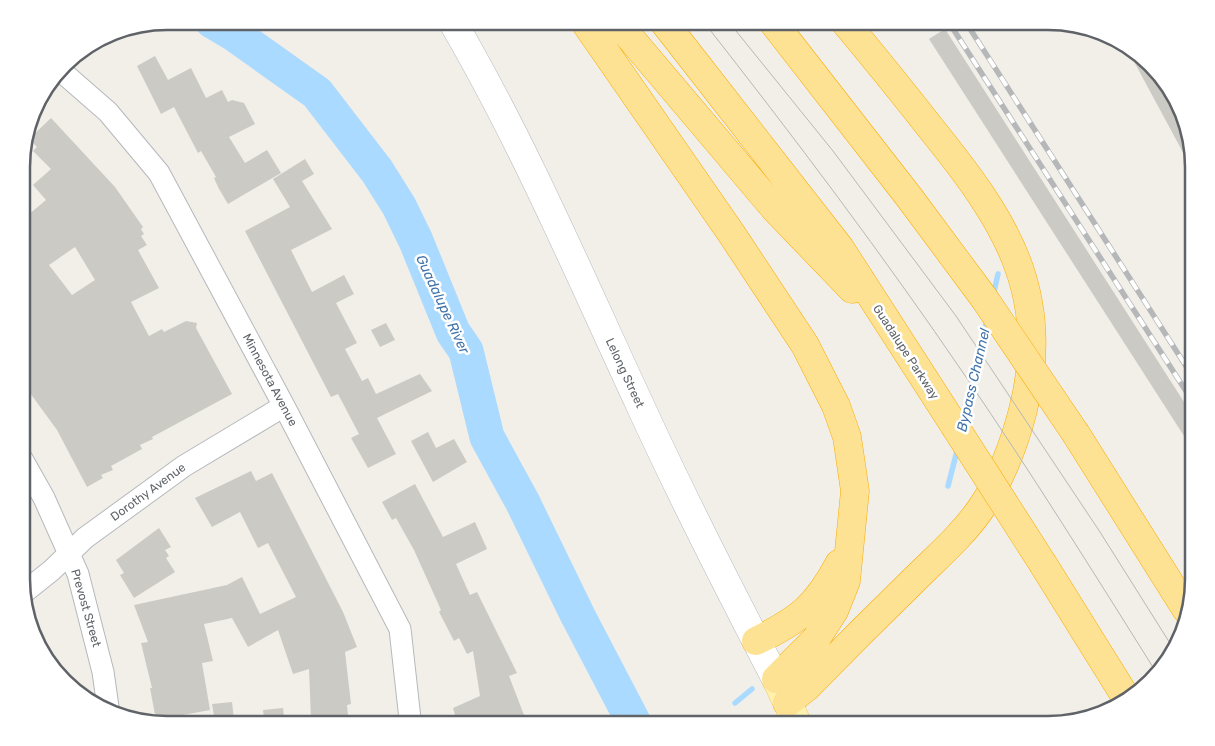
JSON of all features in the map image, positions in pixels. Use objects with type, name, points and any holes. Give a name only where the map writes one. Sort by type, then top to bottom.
[{"type":"highway","points":[[590,30],[731,233],[821,374],[836,406],[846,437],[855,491],[853,521],[847,549],[846,582],[834,611],[816,639],[787,702]]},
{"type":"highway","points":[[624,30],[775,209],[891,330]]},
{"type":"highway","name":"Guadalupe Parkway","points":[[670,30],[840,248],[1124,693]]},
{"type":"highway","points":[[779,30],[910,197],[984,298],[1076,434],[1182,603]]},
{"type":"highway","points":[[787,702],[807,687],[957,538],[981,508],[1000,476],[1015,442],[1026,398],[1032,358],[1027,292],[1020,267],[1004,229],[969,176],[851,30]]},
{"type":"highway","points":[[756,641],[794,621],[812,607],[831,579],[847,549]]},
{"type":"main road","name":"Lelong Street","points":[[457,30],[484,76],[573,259],[641,408],[787,702]]},
{"type":"street","name":"Minnesota Avenue","points":[[65,76],[108,112],[159,173],[284,406],[400,629],[410,716]]},
{"type":"street","name":"Dorothy Avenue","points":[[30,587],[85,538],[184,466],[284,406]]},
{"type":"street","name":"Prevost Street","points":[[30,475],[78,574],[101,664],[107,702]]},
{"type":"building","points":[[946,30],[1185,404],[1185,438],[929,39]]},
{"type":"building","points":[[155,56],[168,80],[191,68],[206,98],[222,90],[228,102],[232,100],[244,103],[255,124],[229,137],[245,163],[267,150],[281,173],[228,204],[214,178],[216,177],[201,151],[198,153],[174,107],[161,114],[137,66]]},
{"type":"building","points":[[1133,60],[1151,77],[1167,99],[1175,115],[1185,156]]},
{"type":"building","points":[[51,118],[115,187],[143,227],[141,229],[144,234],[141,236],[147,245],[138,250],[159,288],[131,302],[149,336],[162,329],[164,332],[186,321],[197,323],[196,328],[232,394],[152,437],[153,439],[140,445],[142,449],[111,466],[113,470],[101,475],[103,478],[87,487],[57,430],[30,393],[30,213],[46,200],[33,185],[51,169],[33,151],[37,147],[33,143],[35,134]],"holes":[[[75,247],[95,280],[72,295],[49,265]]]},
{"type":"building","points":[[305,159],[314,174],[302,181],[332,229],[291,250],[312,292],[344,275],[354,294],[336,303],[357,343],[345,349],[362,381],[368,378],[376,394],[420,374],[432,391],[377,418],[396,454],[368,468],[351,438],[359,434],[338,394],[331,397],[245,231],[290,207],[273,179]]},
{"type":"building","points":[[386,323],[395,340],[380,347],[371,330]]},
{"type":"building","points":[[428,432],[436,448],[454,439],[467,462],[433,482],[411,441]]},
{"type":"building","points":[[251,471],[256,481],[272,473],[343,612],[357,647],[345,652],[351,704],[347,705],[348,716],[311,716],[309,669],[293,674],[278,630],[248,647],[232,618],[204,624],[213,661],[202,663],[210,710],[178,716],[155,715],[150,688],[152,688],[141,643],[148,642],[134,605],[227,585],[242,577],[260,614],[296,597],[268,543],[258,548],[240,512],[212,527],[195,498]]},
{"type":"building","points":[[415,484],[443,537],[475,522],[487,549],[456,564],[470,595],[477,592],[517,673],[509,676],[524,715],[455,716],[453,708],[480,696],[473,651],[467,654],[459,638],[454,641],[439,612],[441,610],[414,550],[396,518],[392,520],[382,502]]},
{"type":"building","points":[[159,528],[171,547],[165,550],[169,556],[166,558],[175,572],[134,598],[120,575],[124,573],[116,560]]},
{"type":"building","points":[[232,702],[234,716],[214,716],[212,704]]},
{"type":"building","points":[[283,708],[284,716],[264,716],[263,710]]},
{"type":"waterway","name":"Guadalupe River","points":[[227,30],[317,93],[377,171],[399,206],[416,241],[453,332],[466,351],[487,437],[523,503],[578,616],[630,716]]},
{"type":"waterway","name":"Bypass Channel","points":[[993,296],[998,274]]},
{"type":"waterway","name":"Bypass Channel","points":[[963,423],[987,320]]},
{"type":"waterway","name":"Bypass Channel","points":[[948,486],[958,447]]},
{"type":"waterway","name":"Bypass Channel","points":[[735,703],[752,689]]},
{"type":"tram line","points":[[710,30],[838,197],[935,331],[1039,487],[1153,667]]},
{"type":"tram line","points":[[735,30],[833,151],[956,316],[1100,532],[1169,642]]},
{"type":"railway","points":[[954,30],[1185,390]]},
{"type":"railway","points":[[971,30],[1185,365]]}]
